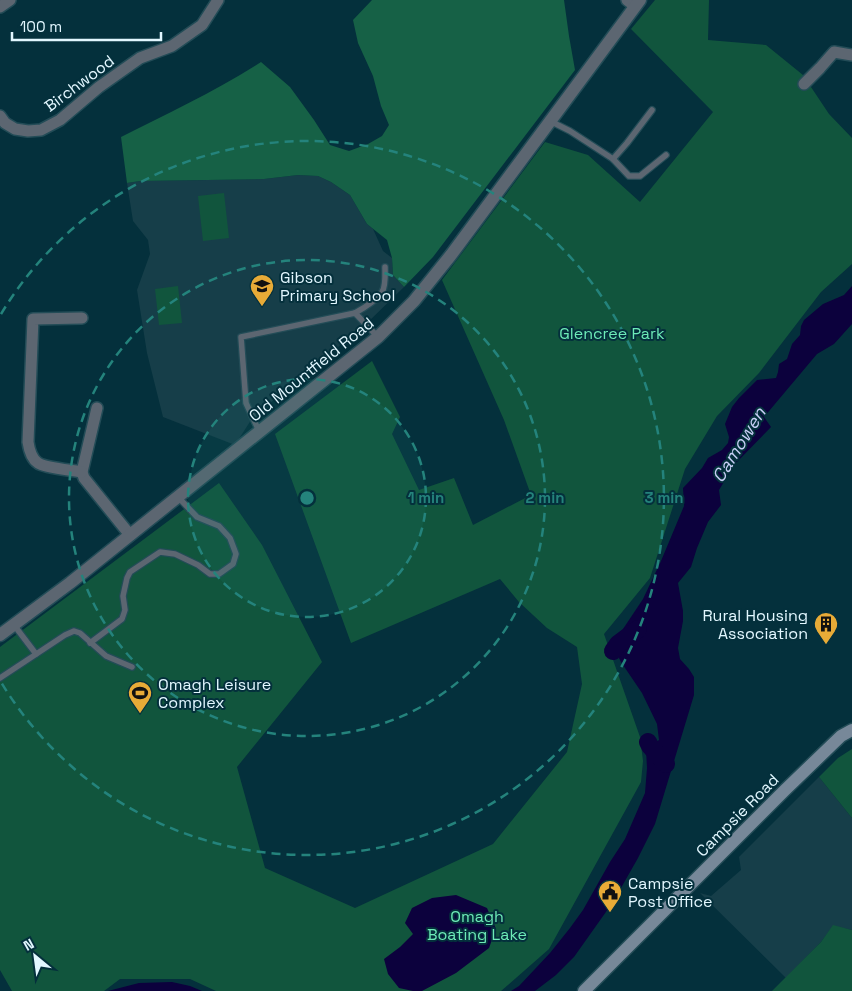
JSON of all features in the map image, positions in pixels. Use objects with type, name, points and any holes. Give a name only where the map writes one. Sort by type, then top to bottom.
[{"type":"main road","name":"Campsie Road","points":[[584,991],[785,790],[841,736],[852,730]]},
{"type":"street","points":[[0,7],[10,0]]},
{"type":"street","name":"Birchwood","points":[[0,116],[5,123],[15,129],[28,131],[41,130],[60,120],[99,87],[140,58],[172,46],[202,25],[218,0]]},
{"type":"street","name":"Old Mountfield Road","points":[[0,635],[70,583],[378,337],[414,301],[451,255],[550,121],[634,2]]},
{"type":"street","points":[[804,84],[834,52],[852,55]]},
{"type":"street","points":[[82,318],[33,319],[28,442],[30,451],[38,463],[82,472]]},
{"type":"street","points":[[97,408],[82,472],[84,478],[130,535]]},
{"type":"lane","points":[[613,160],[652,110]]},
{"type":"lane","points":[[550,121],[570,131],[613,160],[629,176],[640,176],[666,156]]},
{"type":"lane","points":[[259,432],[246,403],[241,337],[355,313],[367,307],[383,291],[385,267]]},
{"type":"lane","points":[[355,313],[378,337]]},
{"type":"lane","points":[[90,643],[122,619],[125,610],[124,596],[127,578],[130,572],[160,552],[175,554],[198,565],[210,574],[219,574],[234,564],[236,554],[230,538],[219,526],[197,517],[178,497]]},
{"type":"lane","points":[[14,625],[36,654]]},
{"type":"lane","points":[[0,678],[74,631],[80,633],[106,656],[132,667]]},
{"type":"shaded area","name":"Gibson Primary School","points":[[298,175],[318,176],[350,195],[367,224],[373,229],[383,251],[392,258],[393,275],[404,287],[366,324],[253,417],[235,445],[163,417],[147,353],[137,290],[150,254],[148,240],[133,221],[127,183],[140,181],[264,179]]},
{"type":"shaded area","points":[[819,777],[852,818],[852,930],[833,926],[821,942],[786,978],[700,893],[711,896],[741,870],[739,857]]},
{"type":"green space","points":[[372,0],[564,0],[575,70],[433,257],[404,287],[393,275],[392,258],[387,240],[367,224],[350,195],[318,176],[298,175],[264,179],[140,181],[127,183],[121,137],[209,92],[261,62],[290,87],[330,145],[349,151],[382,136],[389,125],[381,106],[373,76],[358,43],[353,20]]},
{"type":"green space","points":[[655,0],[709,0],[708,40],[766,45],[803,75],[829,114],[852,138],[852,264],[821,292],[759,373],[717,416],[685,469],[650,578],[604,634],[640,737],[643,761],[641,782],[549,949],[501,991],[216,991],[190,979],[120,979],[104,991],[12,991],[0,970],[0,647],[219,483],[262,545],[322,662],[237,767],[265,868],[355,908],[493,844],[567,752],[582,684],[577,647],[547,628],[519,602],[500,579],[351,643],[275,434],[372,361],[400,417],[392,434],[419,490],[454,478],[473,525],[531,495],[504,420],[442,280],[545,142],[588,155],[640,202],[713,112],[631,29]]},
{"type":"green space","points":[[224,193],[229,238],[203,241],[198,196]]},
{"type":"green space","points":[[178,286],[182,323],[159,325],[155,289]]},
{"type":"green space","points":[[852,749],[852,818],[819,777],[838,758]]},
{"type":"green space","points":[[833,925],[852,930],[852,991],[772,991],[821,942]]},
{"type":"water","name":"Camowen","points":[[852,286],[852,324],[834,344],[817,354],[764,417],[771,427],[735,464],[719,490],[721,505],[708,522],[691,567],[678,583],[683,621],[678,648],[680,659],[694,677],[694,695],[655,824],[613,902],[574,957],[556,975],[535,991],[511,991],[519,986],[550,953],[583,910],[625,839],[645,793],[646,749],[659,740],[657,724],[642,693],[616,652],[623,629],[643,599],[684,506],[683,488],[702,468],[708,458],[722,450],[728,443],[729,437],[725,424],[732,407],[739,398],[757,380],[776,378],[779,364],[787,359],[792,344],[800,335],[804,320],[823,304],[844,295]]},
{"type":"water","points":[[456,895],[487,908],[496,929],[489,948],[456,973],[422,991],[399,988],[388,974],[384,959],[413,934],[405,923],[412,908],[432,898]]},
{"type":"water","points":[[172,982],[202,991],[108,991],[139,983]]},
{"type":"waterway","points":[[613,651],[618,644],[638,629]]},
{"type":"waterway","points":[[648,742],[666,764]]},
{"type":"place","name":"Gibson Primary School","points":[[262,307]]},
{"type":"place","name":"Rural Housing Association","points":[[826,645]]},
{"type":"place","name":"Omagh Leisure Complex","points":[[140,714]]},
{"type":"place","name":"Campsie Post Office","points":[[610,913]]},
{"type":"park label","name":"Glencree Park","points":[[612,333]]},
{"type":"park label","name":"Omagh Boating Lake","points":[[477,925]]}]
